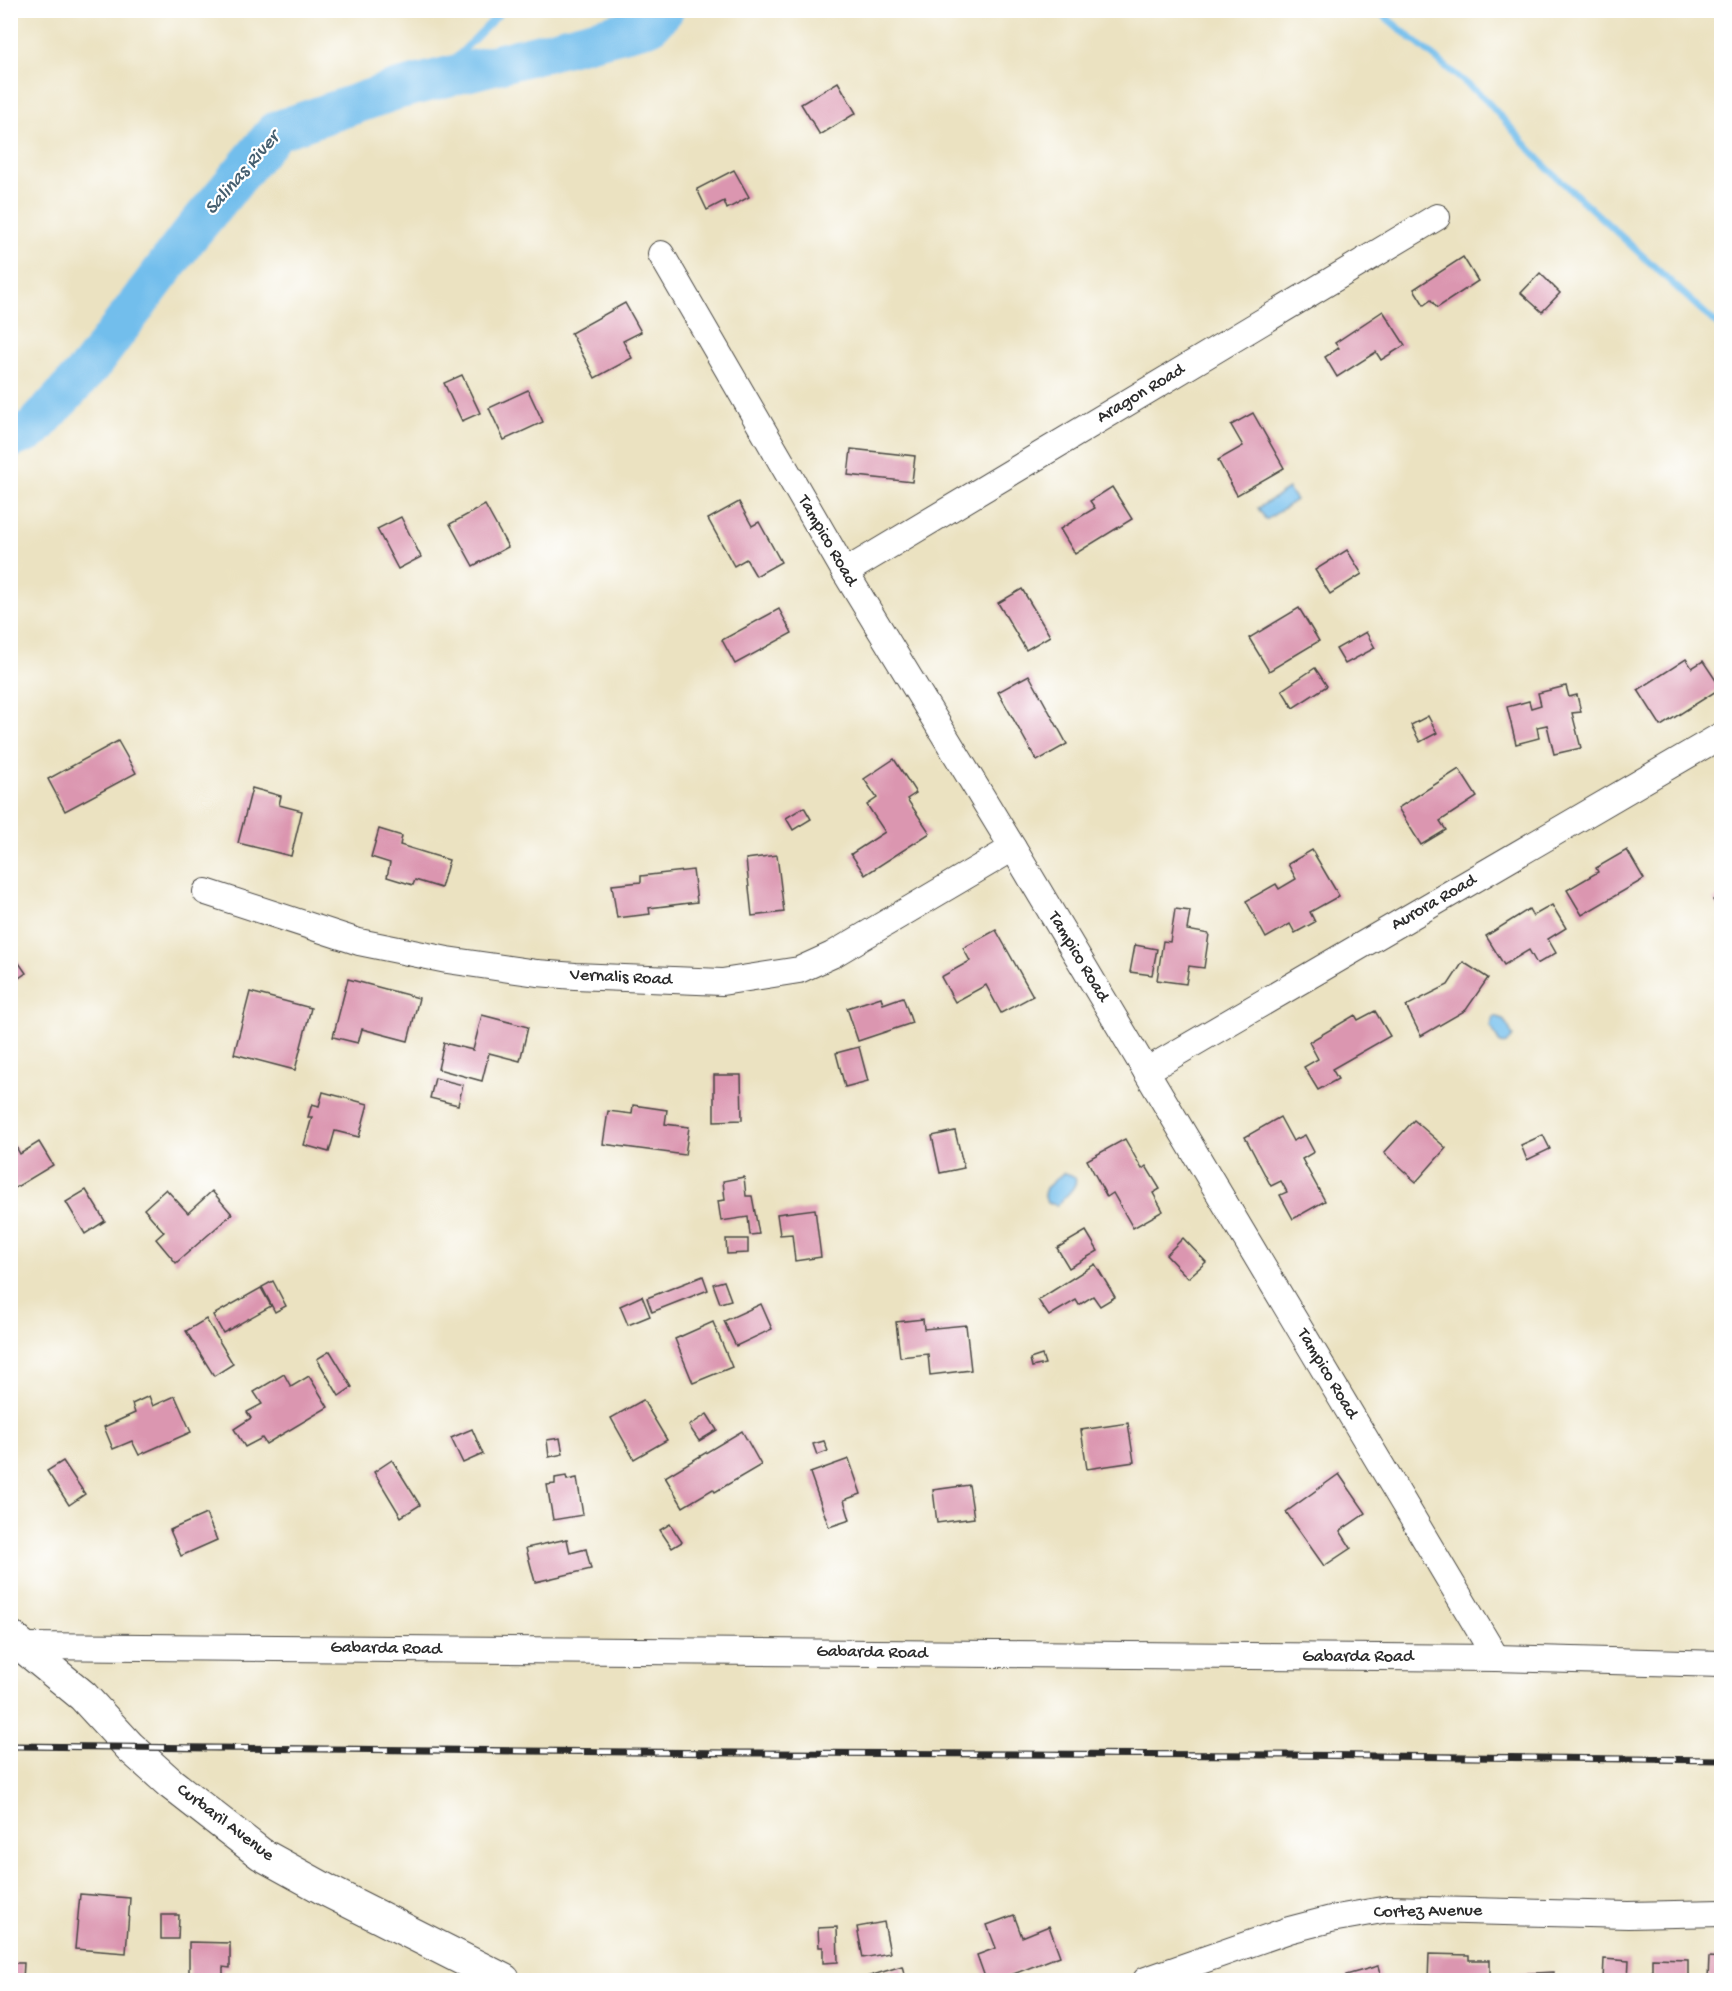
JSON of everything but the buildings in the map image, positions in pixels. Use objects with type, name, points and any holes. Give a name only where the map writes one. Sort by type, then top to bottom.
[{"type":"street","name":"Aragon Road","points":[[845,572],[1437,217]]},
{"type":"street","name":"Tampico Road","points":[[661,254],[845,572],[1013,848],[1496,1658]]},
{"type":"street","name":"Aurora Road","points":[[1146,1071],[1722,735]]},
{"type":"street","name":"Vernalis Road","points":[[206,892],[359,942],[447,960],[537,973],[722,982],[799,970],[832,955],[1013,848]]},
{"type":"street","name":"Gabarda Road","points":[[16,1641],[1496,1658],[1722,1664]]},
{"type":"street","name":"Curbaril Avenue","points":[[16,1641],[83,1696],[130,1747],[170,1783],[261,1854],[328,1891],[504,1980]]},
{"type":"street","name":"Cortez Avenue","points":[[1146,1980],[1289,1930],[1331,1918],[1388,1909],[1628,1915],[1722,1913]]},
{"type":"water","points":[[1288,489],[1296,500],[1266,520],[1258,508]]},
{"type":"water","points":[[1493,1017],[1503,1020],[1513,1036],[1504,1044],[1500,1043],[1490,1026]]},
{"type":"water","points":[[1063,1173],[1075,1178],[1074,1187],[1057,1205],[1047,1203],[1044,1194],[1046,1188]]},
{"type":"waterway","points":[[433,81],[503,10]]},
{"type":"waterway","name":"Salinas River","points":[[10,439],[32,430],[90,367],[188,237],[276,131],[396,90],[650,25],[664,10]]},
{"type":"waterway","points":[[1377,10],[1484,98],[1547,168],[1722,329]]},
{"type":"railway","points":[[10,1746],[1722,1760]]}]
